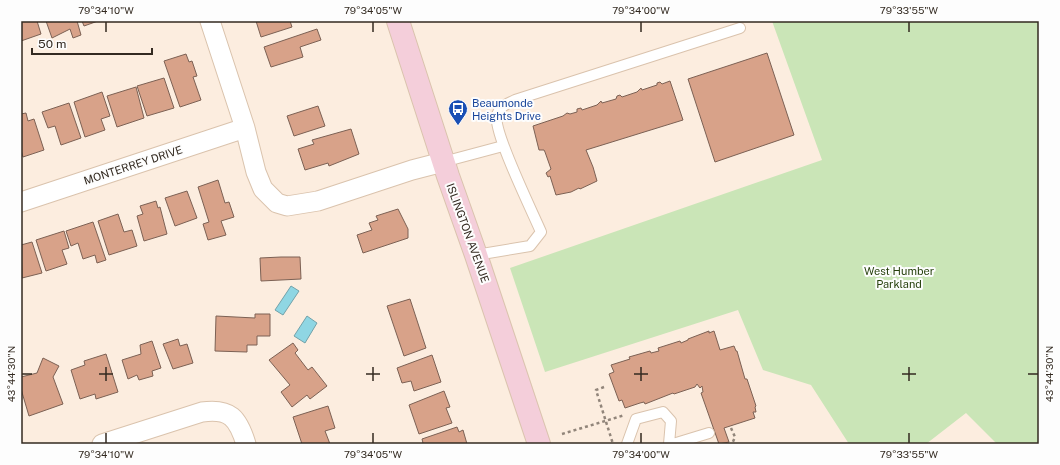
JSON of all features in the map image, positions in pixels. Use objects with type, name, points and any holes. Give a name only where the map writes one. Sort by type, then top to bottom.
[{"type":"main road","name":"ISLINGTON AVENUE","points":[[398,21],[443,162],[476,255],[539,444]]},
{"type":"street","points":[[210,21],[245,128],[256,172],[263,189],[277,203],[287,206],[318,201],[412,170],[443,162]]},
{"type":"street","name":"MONTERREY DRIVE","points":[[21,202],[245,128]]},
{"type":"street","points":[[102,444],[202,412],[216,410],[228,413],[235,420],[242,432],[246,444]]},
{"type":"lane","points":[[476,255],[530,246],[541,232],[503,146],[496,117],[501,107],[515,100],[740,28]]},
{"type":"lane","points":[[443,162],[503,146]]},
{"type":"lane","points":[[627,444],[636,419],[663,412],[671,421],[669,444]]},
{"type":"lane","points":[[673,444],[709,433]]},
{"type":"path","points":[[604,387],[596,390],[613,444]]},
{"type":"path","points":[[562,434],[626,414]]},
{"type":"path","points":[[731,428],[734,437],[732,444]]},
{"type":"green space","name":"West Humber Parkland","points":[[772,21],[1039,21],[1039,444],[997,444],[966,413],[926,444],[849,444],[811,385],[763,370],[738,310],[545,372],[510,268],[822,160]]},
{"type":"water","points":[[291,286],[299,291],[283,315],[275,310]]},
{"type":"water","points":[[307,316],[317,323],[305,343],[294,336]]},
{"type":"building","points":[[21,21],[37,21],[41,34],[21,41]]},
{"type":"building","points":[[46,21],[77,21],[81,35],[73,38],[70,29],[52,38]]},
{"type":"building","points":[[82,21],[98,21],[84,26]]},
{"type":"building","points":[[256,21],[290,21],[292,27],[261,37]]},
{"type":"building","points":[[317,29],[321,40],[300,47],[303,57],[271,67],[264,47]]},
{"type":"building","points":[[767,53],[794,135],[715,162],[688,79]]},
{"type":"building","points":[[186,54],[189,62],[192,61],[197,76],[193,77],[201,100],[180,107],[164,61]]},
{"type":"building","points":[[164,78],[174,108],[147,116],[137,86]]},
{"type":"building","points":[[670,81],[683,120],[586,150],[597,181],[580,189],[579,188],[571,192],[556,195],[550,176],[548,177],[546,173],[551,169],[544,150],[539,150],[533,126],[563,116],[567,113],[570,114],[577,112],[577,109],[581,108],[582,110],[597,105],[601,101],[602,103],[616,99],[617,96],[620,95],[622,97],[637,92],[641,88],[642,90],[657,85],[657,83],[660,82],[662,84]]},
{"type":"building","points":[[136,87],[144,118],[117,127],[107,96]]},
{"type":"building","points":[[102,92],[110,116],[101,119],[105,130],[85,137],[74,102]]},
{"type":"building","points":[[69,103],[81,138],[61,145],[55,126],[48,128],[42,112]]},
{"type":"building","points":[[318,106],[325,126],[294,136],[287,116]]},
{"type":"building","points":[[26,113],[28,121],[34,119],[44,150],[23,157],[21,150],[21,114]]},
{"type":"building","points":[[351,129],[359,154],[329,166],[328,163],[305,170],[298,149],[314,144],[312,140]]},
{"type":"building","points":[[218,180],[225,203],[229,202],[234,217],[221,221],[226,235],[208,240],[203,224],[209,222],[198,187]]},
{"type":"building","points":[[187,191],[197,218],[175,226],[165,198]]},
{"type":"building","points":[[156,201],[158,208],[160,207],[167,234],[144,241],[137,216],[143,214],[140,206]]},
{"type":"building","points":[[398,209],[408,229],[408,238],[363,253],[357,235],[372,230],[369,223],[378,220],[376,216]]},
{"type":"building","points":[[118,214],[124,232],[132,230],[137,246],[109,255],[98,221]]},
{"type":"building","points":[[93,222],[106,260],[97,263],[95,255],[83,259],[78,243],[71,246],[66,231]]},
{"type":"building","points":[[64,231],[69,248],[62,250],[67,264],[46,271],[36,240]]},
{"type":"building","points":[[32,242],[42,273],[22,278],[21,245]]},
{"type":"building","points":[[300,257],[301,279],[261,281],[260,258]]},
{"type":"building","points":[[410,299],[426,348],[404,356],[387,306]]},
{"type":"building","points":[[255,314],[270,314],[270,336],[257,336],[257,345],[247,345],[247,352],[215,351],[216,316],[255,318]]},
{"type":"building","points":[[709,331],[709,333],[714,331],[720,350],[734,346],[756,406],[756,412],[753,412],[755,418],[724,428],[729,442],[719,444],[701,393],[703,392],[702,386],[700,388],[697,384],[695,387],[674,394],[673,393],[645,404],[644,402],[625,408],[622,400],[619,401],[609,374],[614,372],[611,365],[630,359],[629,357],[650,351],[651,353],[659,351],[658,348],[680,341],[681,343]]},
{"type":"building","points":[[178,339],[180,346],[187,344],[193,363],[173,369],[163,344]]},
{"type":"building","points":[[152,341],[161,368],[152,371],[153,376],[139,380],[137,375],[128,379],[122,360],[141,354],[140,345]]},
{"type":"building","points":[[293,343],[298,350],[295,353],[308,370],[312,367],[327,386],[310,399],[307,395],[292,407],[281,392],[290,385],[269,360]]},
{"type":"building","points":[[106,354],[118,392],[96,399],[95,394],[80,399],[71,370],[85,365],[84,361]]},
{"type":"building","points":[[432,355],[441,382],[414,391],[411,381],[402,383],[397,368]]},
{"type":"building","points":[[43,358],[59,366],[53,377],[63,404],[29,416],[21,389],[21,377],[37,373]]},
{"type":"building","points":[[444,391],[450,407],[446,408],[452,423],[419,434],[409,405]]},
{"type":"building","points":[[328,406],[335,428],[325,431],[330,444],[302,444],[293,417]]},
{"type":"building","points":[[457,427],[459,432],[463,430],[467,444],[420,444],[423,443],[422,439]]},
{"type":"place","name":"Beaumonde Heights Drive","points":[[458,126]]}]
